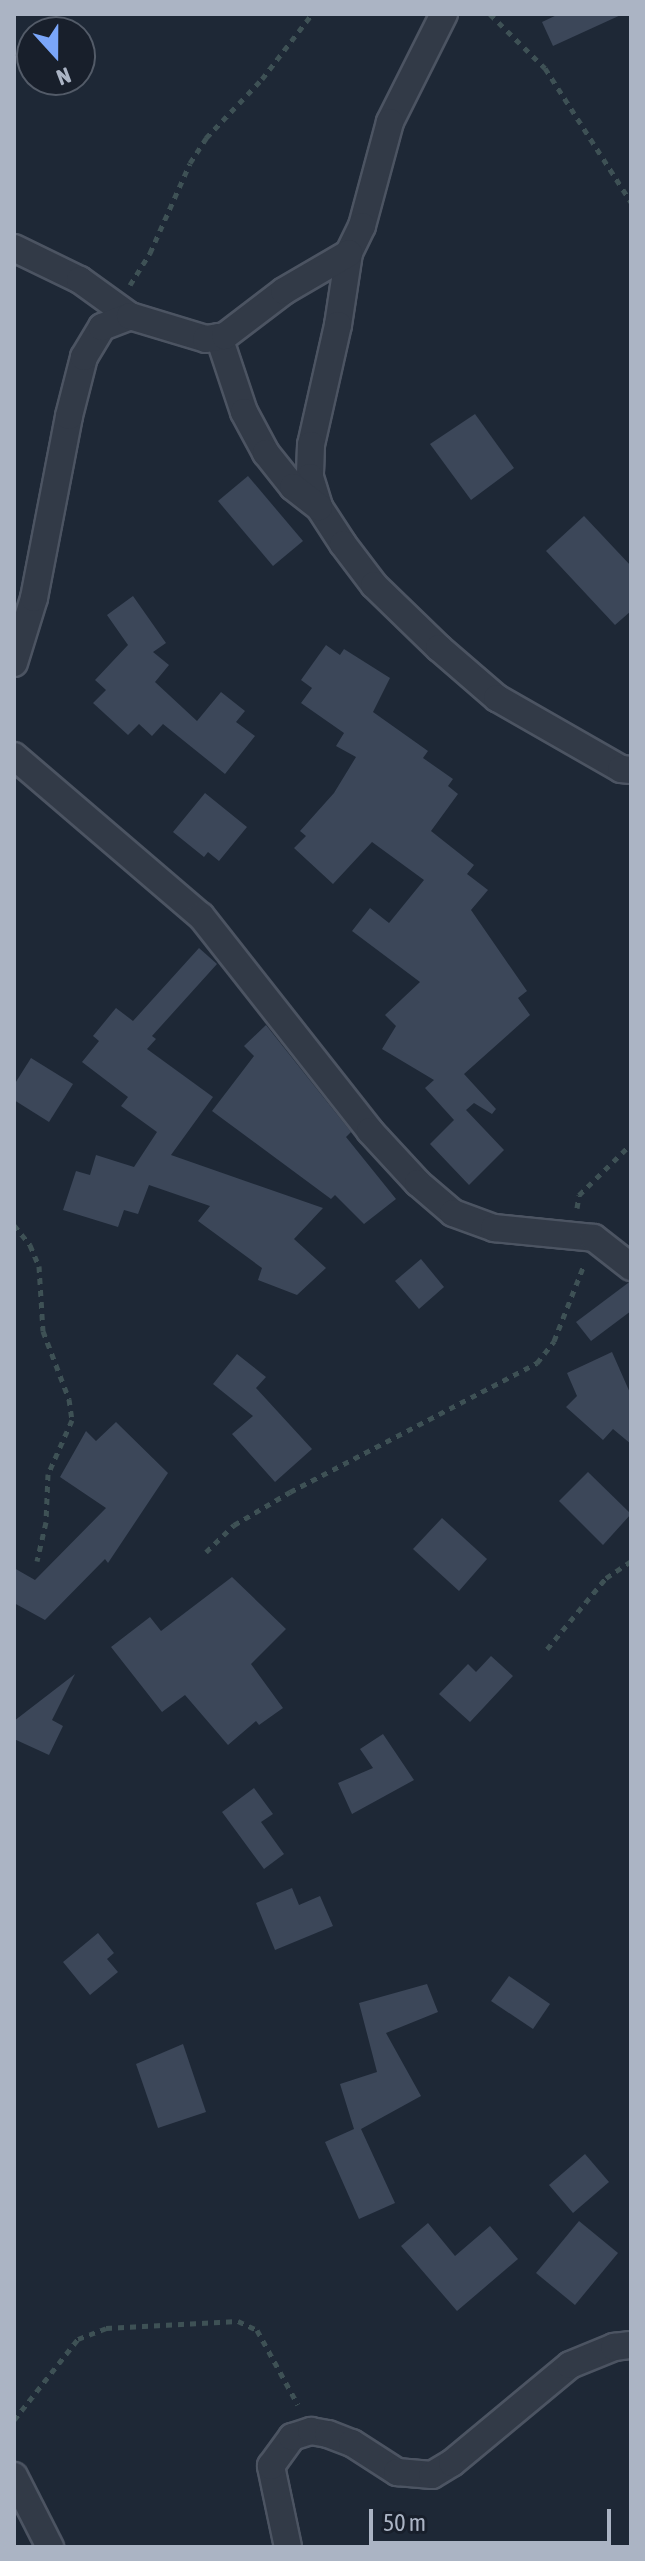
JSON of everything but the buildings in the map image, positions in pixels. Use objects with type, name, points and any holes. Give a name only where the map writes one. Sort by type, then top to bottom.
[{"type":"street","points":[[319,507],[310,477],[311,445],[338,325],[349,253],[362,226],[390,122],[444,14]]},
{"type":"street","points":[[14,248],[80,280],[123,311],[206,339],[219,337],[241,326],[284,291],[349,253]]},
{"type":"street","points":[[14,663],[24,592],[84,357],[102,327],[123,311]]},
{"type":"street","points":[[219,337],[244,412],[266,453],[293,487],[319,507],[374,585],[497,698],[621,769],[631,770]]},
{"type":"street","points":[[14,756],[116,845],[158,876],[201,916],[297,1033],[370,1131],[418,1183],[453,1213],[494,1228],[582,1237],[631,1267]]},
{"type":"street","points":[[288,2547],[271,2466],[292,2437],[311,2431],[352,2443],[397,2472],[432,2475],[452,2463],[570,2365],[603,2350],[631,2345]]},
{"type":"street","points":[[14,2476],[50,2547]]},
{"type":"path","points":[[123,311],[190,163],[206,138],[262,79],[312,14]]},
{"type":"path","points":[[490,14],[545,68],[631,202]]},
{"type":"path","points":[[206,1552],[234,1525],[290,1492],[537,1363],[554,1341],[582,1237],[579,1195],[631,1144]]},
{"type":"path","points":[[14,1225],[30,1245],[39,1266],[43,1331],[69,1399],[72,1420],[48,1474],[46,1522],[37,1561]]},
{"type":"path","points":[[547,1649],[606,1578],[631,1561]]},
{"type":"path","points":[[14,2420],[78,2339],[106,2328],[238,2321],[257,2330],[271,2350],[311,2431]]}]
